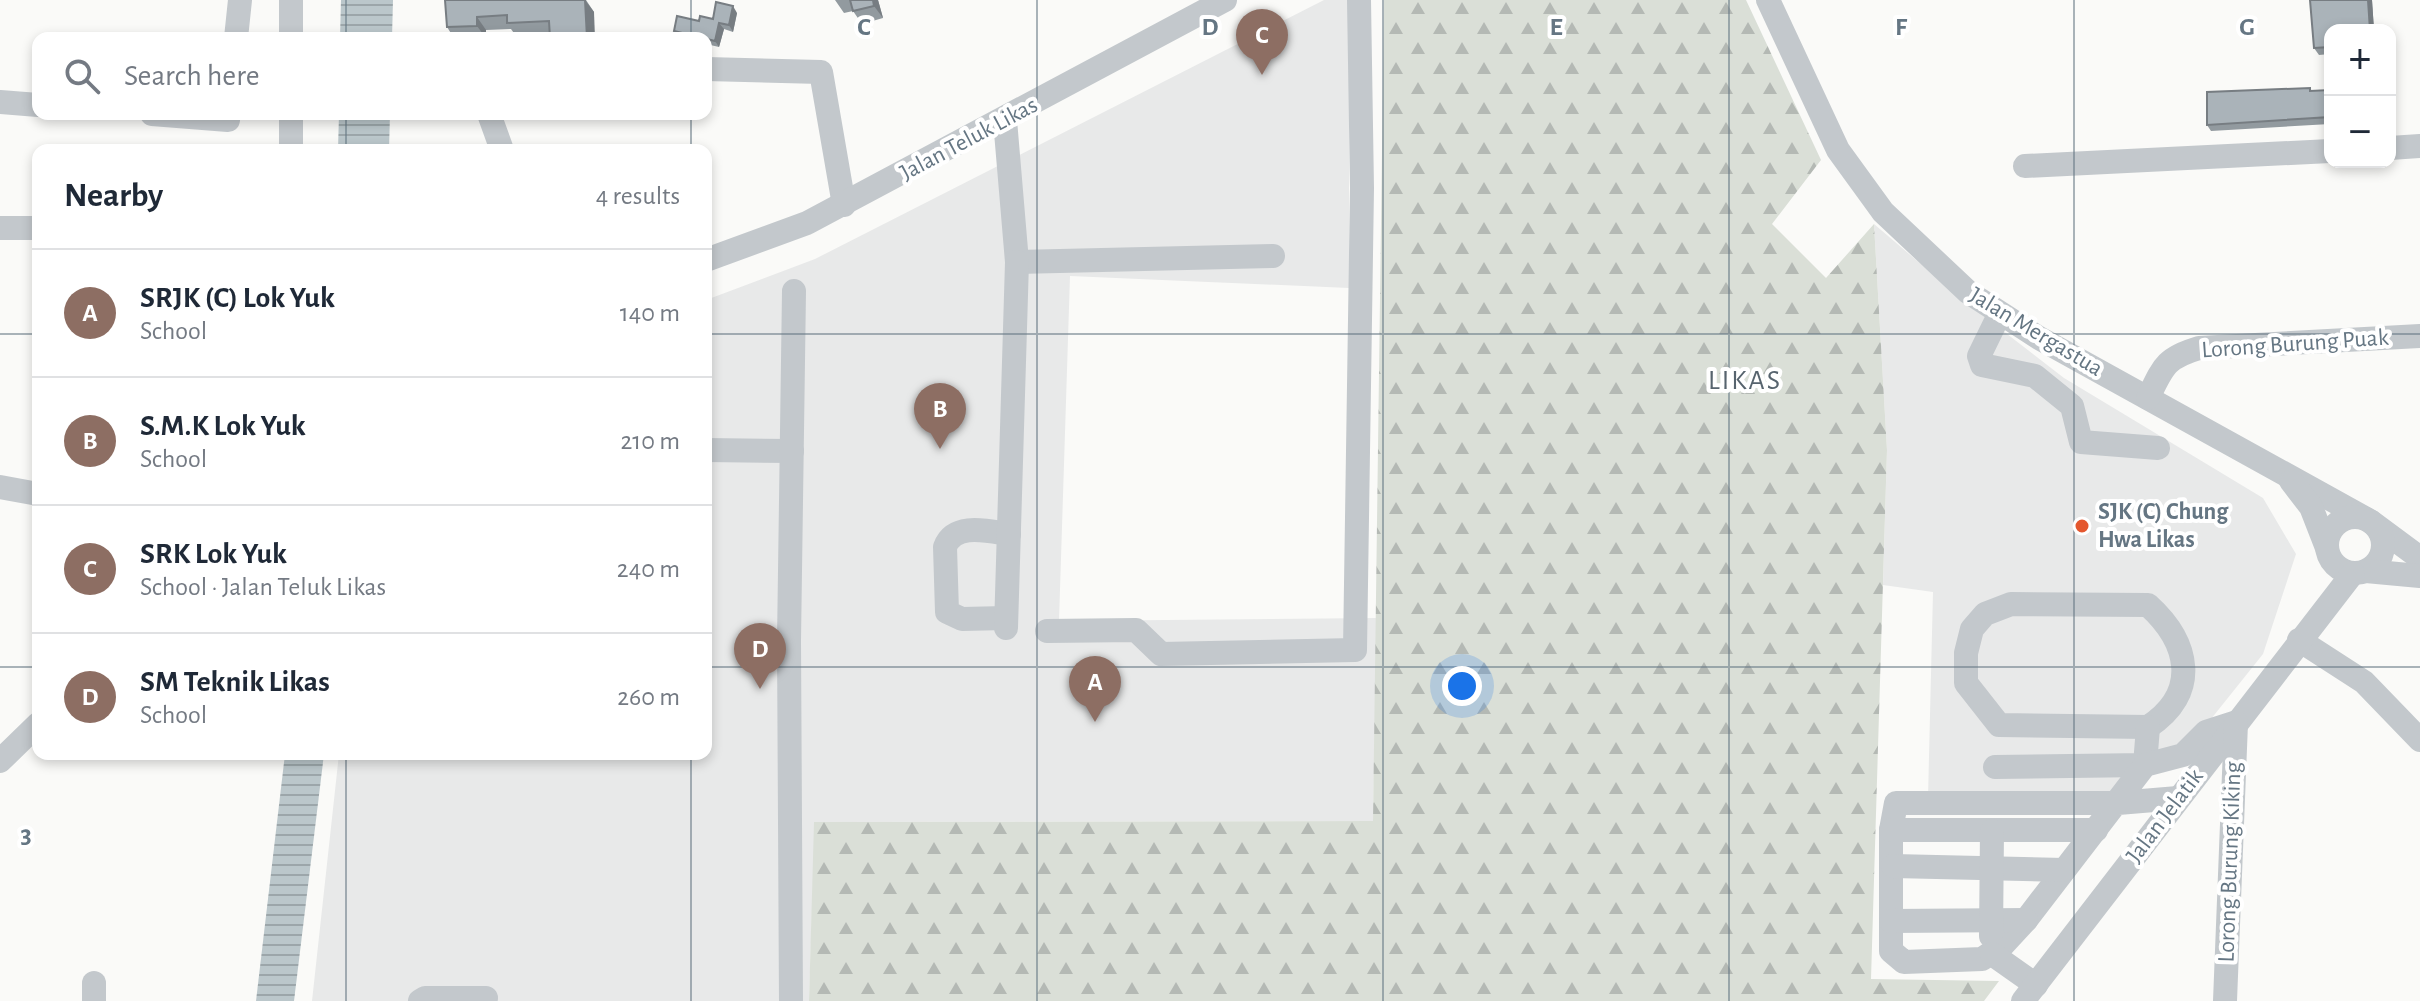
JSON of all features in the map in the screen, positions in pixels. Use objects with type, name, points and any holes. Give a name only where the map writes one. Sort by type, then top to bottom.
[{"type":"street","points":[[237,32],[240,0]]},
{"type":"street","points":[[291,0],[291,32]]},
{"type":"street","name":"Jalan Teluk Likas","points":[[712,258],[807,223],[844,205],[1225,0]]},
{"type":"street","points":[[1047,631],[1136,630],[1161,654],[1355,650],[1362,188],[1359,0]]},
{"type":"street","name":"Jalan Mergastua","points":[[1768,0],[1838,150],[1883,212],[1944,271],[1999,315],[2370,521],[2420,558]]},
{"type":"street","points":[[712,69],[821,72],[844,205]]},
{"type":"street","points":[[0,102],[32,105]]},
{"type":"street","points":[[291,120],[291,144]]},
{"type":"street","points":[[491,120],[500,144]]},
{"type":"street","points":[[1005,120],[1017,262],[1009,534],[1006,623],[962,619],[947,612],[945,547],[948,538],[958,531],[1009,534]]},
{"type":"street","points":[[2396,148],[2420,146]]},
{"type":"street","points":[[2025,166],[2324,151]]},
{"type":"street","points":[[0,228],[32,228]]},
{"type":"street","points":[[1017,262],[1273,256]]},
{"type":"street","points":[[791,1001],[794,291]]},
{"type":"street","points":[[1999,315],[1979,356],[1982,365],[2035,376],[2072,406],[2081,442],[2158,448]]},
{"type":"street","name":"Lorong Burung Puak","points":[[2148,398],[2168,361],[2176,354],[2199,348],[2420,336]]},
{"type":"street","points":[[712,450],[792,451]]},
{"type":"street","name":"Jalan Mergastua","points":[[2290,479],[2311,507],[2328,552]]},
{"type":"street","points":[[0,487],[32,493]]},
{"type":"street","points":[[2359,572],[2374,566],[2383,552],[2381,534],[2370,521],[2353,518],[2337,524],[2328,552],[2336,566],[2359,572],[2420,576]]},
{"type":"street","name":"Jalan Jelatik","points":[[2302,636],[2328,552]]},
{"type":"street","name":"Jalan Jelatik","points":[[2030,993],[2302,636],[2359,572]]},
{"type":"street","points":[[2011,604],[2148,605],[2166,621],[2184,662],[2181,691],[2168,714],[2148,727],[1999,725],[1966,683],[1966,653],[1972,629],[1985,614],[2011,604]]},
{"type":"street","points":[[2302,636],[2364,682],[2420,740]]},
{"type":"street","points":[[1995,767],[2145,765],[2183,755],[2206,732],[2236,722]]},
{"type":"street","name":"Lorong Burung Kiking","points":[[2225,1001],[2236,722]]},
{"type":"street","points":[[2148,727],[2145,765],[2118,803],[2026,920],[1992,954],[1982,959],[1904,962],[1891,951],[1891,830],[1896,803],[2118,803],[2178,798]]},
{"type":"street","points":[[0,761],[32,730]]},
{"type":"street","points":[[1891,830],[2096,830]]},
{"type":"street","points":[[1992,831],[1992,954],[2030,993]]},
{"type":"street","points":[[1893,866],[2064,870]]},
{"type":"street","points":[[1891,921],[2026,920]]},
{"type":"street","points":[[420,1001],[425,998],[486,998]]},
{"type":"shaded area","points":[[341,0],[393,0],[392,32],[340,32]]},
{"type":"shaded area","points":[[1324,0],[1349,0],[1349,288],[1070,276],[1059,621],[1377,618],[1373,821],[815,822],[809,1001],[312,1001],[338,760],[712,760],[712,298],[815,259]]},
{"type":"shaded area","points":[[339,120],[390,120],[389,144],[338,144]]},
{"type":"shaded area","name":"SJK (C) Chung Hwa Likas","points":[[1874,224],[1963,300],[2064,378],[2263,498],[2296,554],[2263,654],[2195,739],[2120,802],[1928,798],[1933,592],[1883,585],[1887,450]]},
{"type":"shaded area","points":[[284,760],[323,760],[294,1001],[256,1001]]},
{"type":"green space","points":[[1384,0],[1746,0],[1821,160],[1772,224],[1826,278],[1874,224],[1887,450],[1871,979],[1999,981],[1984,1001],[809,1001],[814,822],[1373,821]]},
{"type":"building","points":[[445,0],[585,0],[587,32],[550,32],[549,21],[507,23],[507,15],[477,17],[477,26],[447,27]]},
{"type":"building","points":[[850,0],[873,0],[874,6],[853,11]]},
{"type":"building","points":[[2310,0],[2368,0],[2370,24],[2324,24],[2324,47],[2314,48]]},
{"type":"building","points":[[716,2],[733,6],[729,25],[719,23],[715,41],[712,40],[712,32],[674,31],[677,16],[699,21],[700,16],[713,19]]},
{"type":"building","points":[[2310,88],[2310,91],[2324,90],[2324,117],[2207,125],[2207,92]]},
{"type":"place","name":"SRK Lok Yuk","points":[[1262,75]]},
{"type":"place","name":"S.M.K Lok Yuk","points":[[940,449]]},
{"type":"place","name":"SJK (C) Chung Hwa Likas","points":[[2082,526]]},
{"type":"place","name":"SM Teknik Likas","points":[[760,689]]},
{"type":"place","name":"SRJK (C) Lok Yuk","points":[[1095,722]]},
{"type":"district","name":"LIKAS","points":[[1745,381]]}]
